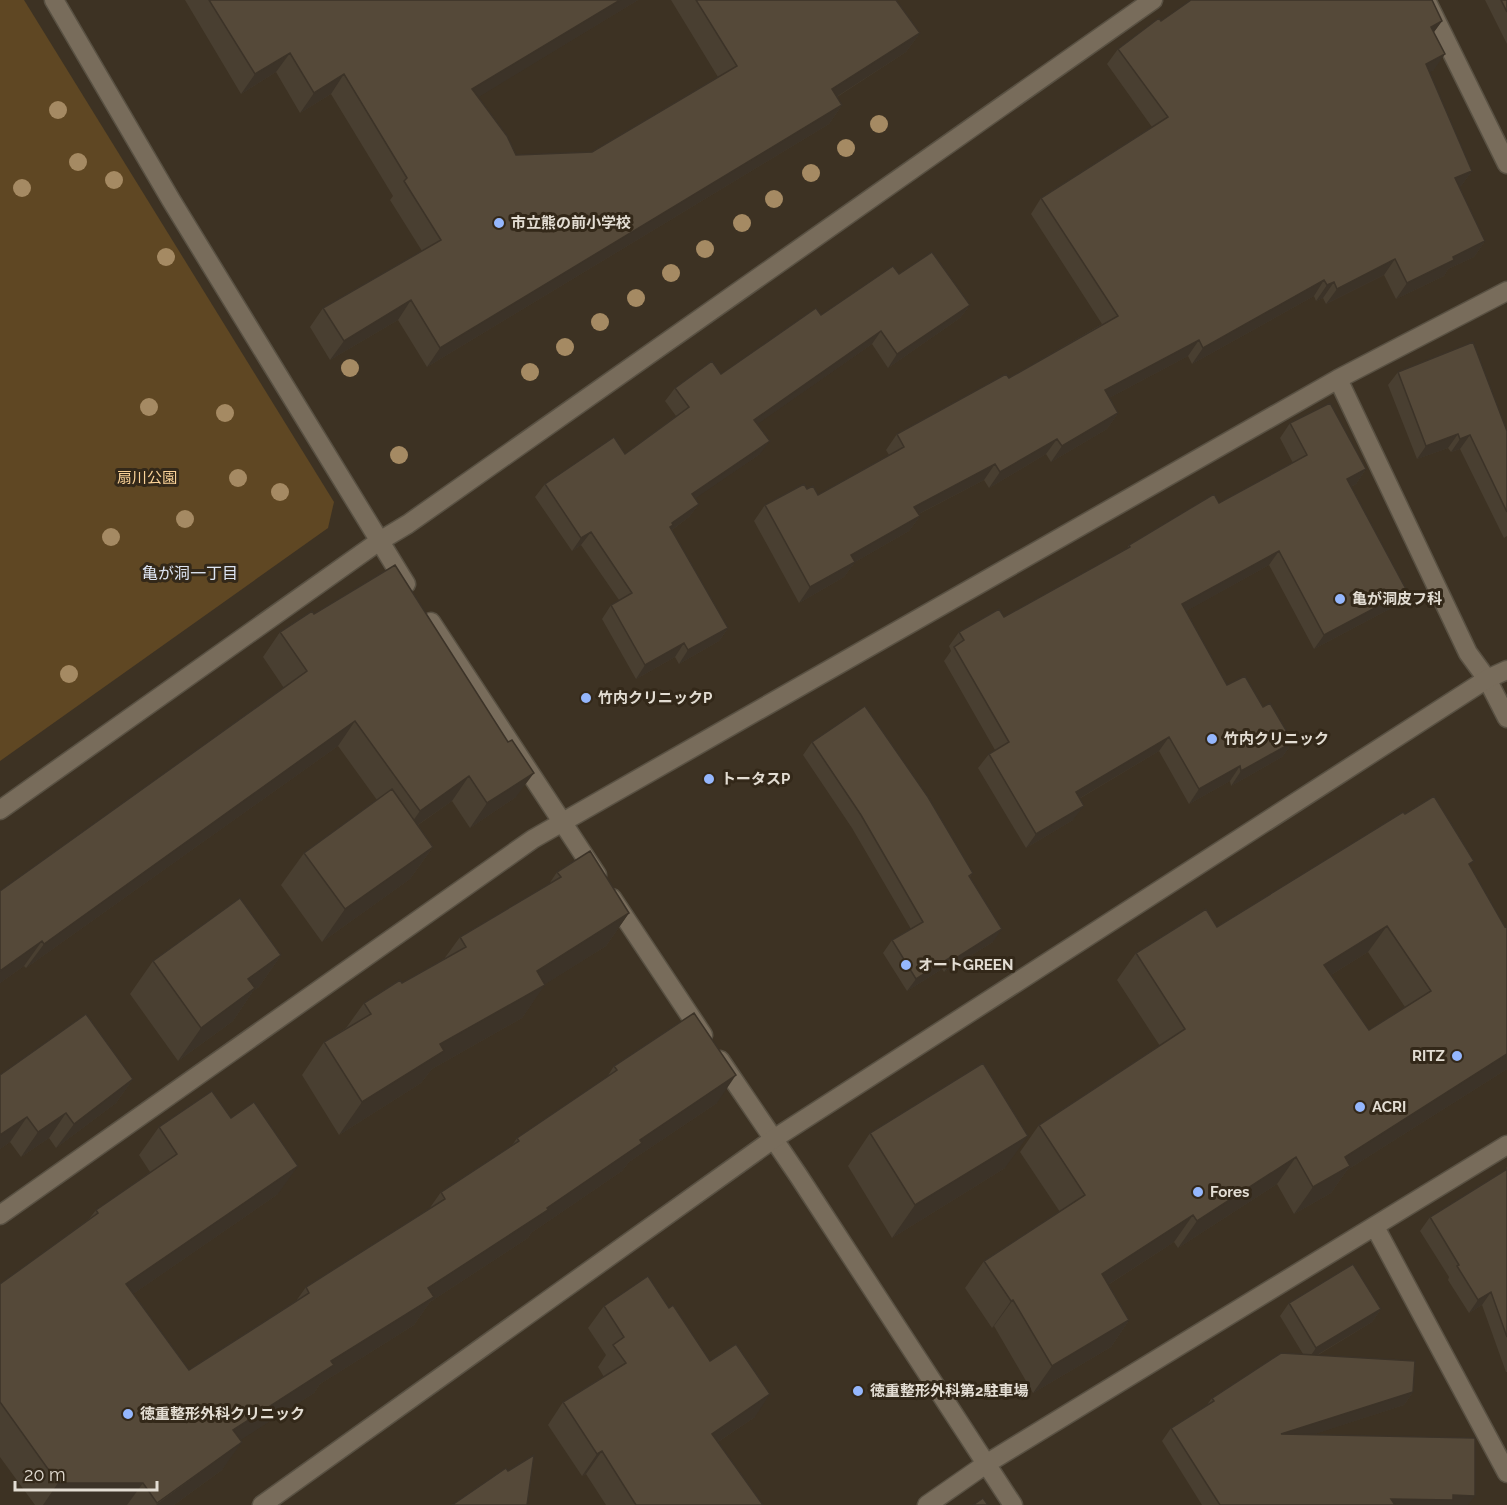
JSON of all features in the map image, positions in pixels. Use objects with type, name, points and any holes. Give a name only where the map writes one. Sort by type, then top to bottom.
[{"type":"street","points":[[54,0],[171,200],[378,542],[772,1140],[798,1175],[1013,1505]]},
{"type":"street","points":[[0,810],[378,542],[408,524],[1153,0]]},
{"type":"street","points":[[1426,0],[1507,164]]},
{"type":"street","points":[[0,1215],[514,853],[562,822],[1338,379],[1507,291]]},
{"type":"street","points":[[1338,379],[1468,653],[1487,680],[1507,718]]},
{"type":"street","points":[[262,1505],[772,1140],[1487,680],[1507,670]]},
{"type":"street","points":[[927,1505],[986,1464],[1507,1145]]},
{"type":"street","points":[[1375,1227],[1507,1473]]},
{"type":"green space","name":"扇川公園","points":[[0,0],[24,0],[334,502],[328,528],[0,761]]},
{"type":"building","points":[[209,0],[620,0],[472,89],[507,136],[516,155],[592,152],[737,66],[696,0],[896,0],[920,33],[832,89],[842,105],[440,348],[411,300],[344,341],[323,308],[441,240],[404,181],[407,178],[344,74],[314,93],[290,53],[255,74]]},
{"type":"building","points":[[1191,0],[1432,0],[1442,21],[1431,27],[1445,54],[1426,64],[1472,171],[1455,178],[1485,241],[1453,257],[1454,260],[1407,283],[1395,259],[1337,289],[1334,282],[1327,285],[1324,280],[1203,348],[1199,340],[1105,390],[1118,413],[1062,446],[1057,439],[1000,472],[995,464],[914,507],[920,516],[851,555],[855,562],[810,587],[765,505],[804,484],[807,489],[813,486],[818,495],[904,447],[897,434],[1006,374],[1009,378],[1118,316],[1041,198],[1168,117],[1118,49],[1159,18],[1161,21]]},
{"type":"building","points":[[1501,0],[1507,0],[1507,12]]},
{"type":"building","points":[[932,252],[970,305],[897,354],[881,331],[754,420],[770,441],[692,494],[699,504],[672,523],[670,527],[728,628],[688,650],[684,643],[645,665],[611,605],[632,593],[591,532],[581,538],[545,484],[614,437],[625,454],[689,407],[675,388],[712,361],[721,374],[816,308],[821,315],[893,266],[899,274]]},
{"type":"building","points":[[1473,342],[1507,431],[1507,512],[1470,435],[1460,439],[1458,434],[1426,446],[1398,372]]},
{"type":"building","points":[[1330,403],[1366,469],[1347,479],[1407,591],[1324,635],[1279,551],[1182,604],[1227,685],[1245,676],[1263,707],[1270,703],[1293,742],[1241,771],[1240,766],[1199,789],[1169,737],[1076,792],[1084,806],[1036,834],[989,754],[1009,742],[954,647],[964,640],[959,632],[999,609],[1004,617],[1130,547],[1129,545],[1214,494],[1219,503],[1307,455],[1290,423]]},
{"type":"building","points":[[395,565],[508,742],[512,740],[534,773],[487,803],[469,776],[420,811],[355,721],[44,944],[42,941],[0,971],[0,891],[307,671],[280,632],[312,611],[314,614]]},
{"type":"building","points":[[865,706],[928,797],[973,873],[969,876],[1002,929],[953,960],[951,957],[916,979],[892,940],[923,922],[861,815],[812,742]]},
{"type":"building","points":[[392,789],[433,847],[345,909],[304,853]]},
{"type":"building","points":[[1434,796],[1474,861],[1469,864],[1505,927],[1507,926],[1507,1054],[1345,1157],[1350,1166],[1313,1187],[1296,1157],[1197,1221],[1193,1215],[1102,1274],[1129,1320],[1052,1366],[1013,1300],[1011,1301],[984,1261],[1085,1195],[1039,1125],[1185,1029],[1136,953],[1206,909],[1217,927],[1403,812],[1405,814]],"holes":[[[1387,926],[1431,991],[1369,1030],[1324,965]]]},
{"type":"building","points":[[590,851],[629,913],[537,971],[545,985],[440,1044],[444,1051],[362,1102],[324,1042],[371,1014],[364,1003],[400,980],[402,983],[466,947],[460,937],[561,877],[557,872]]},
{"type":"building","points":[[240,898],[281,955],[248,979],[255,988],[201,1028],[153,961]]},
{"type":"building","points":[[694,1013],[736,1075],[640,1140],[642,1143],[547,1208],[548,1210],[428,1288],[434,1297],[331,1361],[334,1365],[233,1430],[242,1442],[157,1503],[143,1483],[58,1483],[0,1402],[0,1284],[98,1213],[96,1210],[177,1154],[159,1127],[212,1091],[231,1118],[254,1102],[298,1166],[126,1284],[189,1370],[309,1293],[306,1287],[445,1199],[441,1192],[519,1141],[517,1138],[617,1070],[614,1066]]},
{"type":"building","points":[[86,1014],[133,1079],[74,1124],[66,1113],[38,1132],[27,1117],[0,1135],[0,1075]]},
{"type":"building","points":[[983,1063],[1028,1136],[915,1205],[870,1133]]},
{"type":"building","points":[[1507,1169],[1507,1337],[1491,1292],[1478,1300],[1430,1217]]},
{"type":"building","points":[[1353,1264],[1381,1309],[1316,1348],[1289,1303]]},
{"type":"building","points":[[648,1276],[669,1308],[673,1305],[710,1361],[736,1344],[770,1394],[712,1434],[763,1505],[636,1505],[602,1451],[597,1454],[563,1402],[626,1363],[613,1345],[624,1337],[604,1306]]},
{"type":"building","points":[[1281,1353],[1415,1361],[1413,1392],[1281,1434],[1475,1438],[1475,1496],[1453,1495],[1453,1500],[1391,1499],[1395,1505],[1220,1505],[1171,1428],[1214,1401],[1212,1398]]},
{"type":"building","points":[[534,1455],[527,1505],[452,1505],[506,1468],[508,1471]]},
{"type":"building","points":[[983,1498],[988,1505],[973,1505]]},
{"type":"place","name":"市立熊の前小学校","points":[[499,223]]},
{"type":"place","name":"亀が洞皮フ科","points":[[1340,599]]},
{"type":"place","name":"竹内クリニックP","points":[[586,698]]},
{"type":"place","name":"竹内クリニック","points":[[1212,739]]},
{"type":"place","name":"トータスP","points":[[709,779]]},
{"type":"place","name":"オートGREEN","points":[[906,965]]},
{"type":"place","name":"RITZ","points":[[1457,1056]]},
{"type":"place","name":"ACRI","points":[[1360,1107]]},
{"type":"place","name":"Fores","points":[[1198,1192]]},
{"type":"place","name":"徳重整形外科第2駐車場","points":[[858,1391]]},
{"type":"place","name":"徳重整形外科クリニック","points":[[128,1414]]},
{"type":"district","name":"亀が洞一丁目","points":[[190,573]]}]
